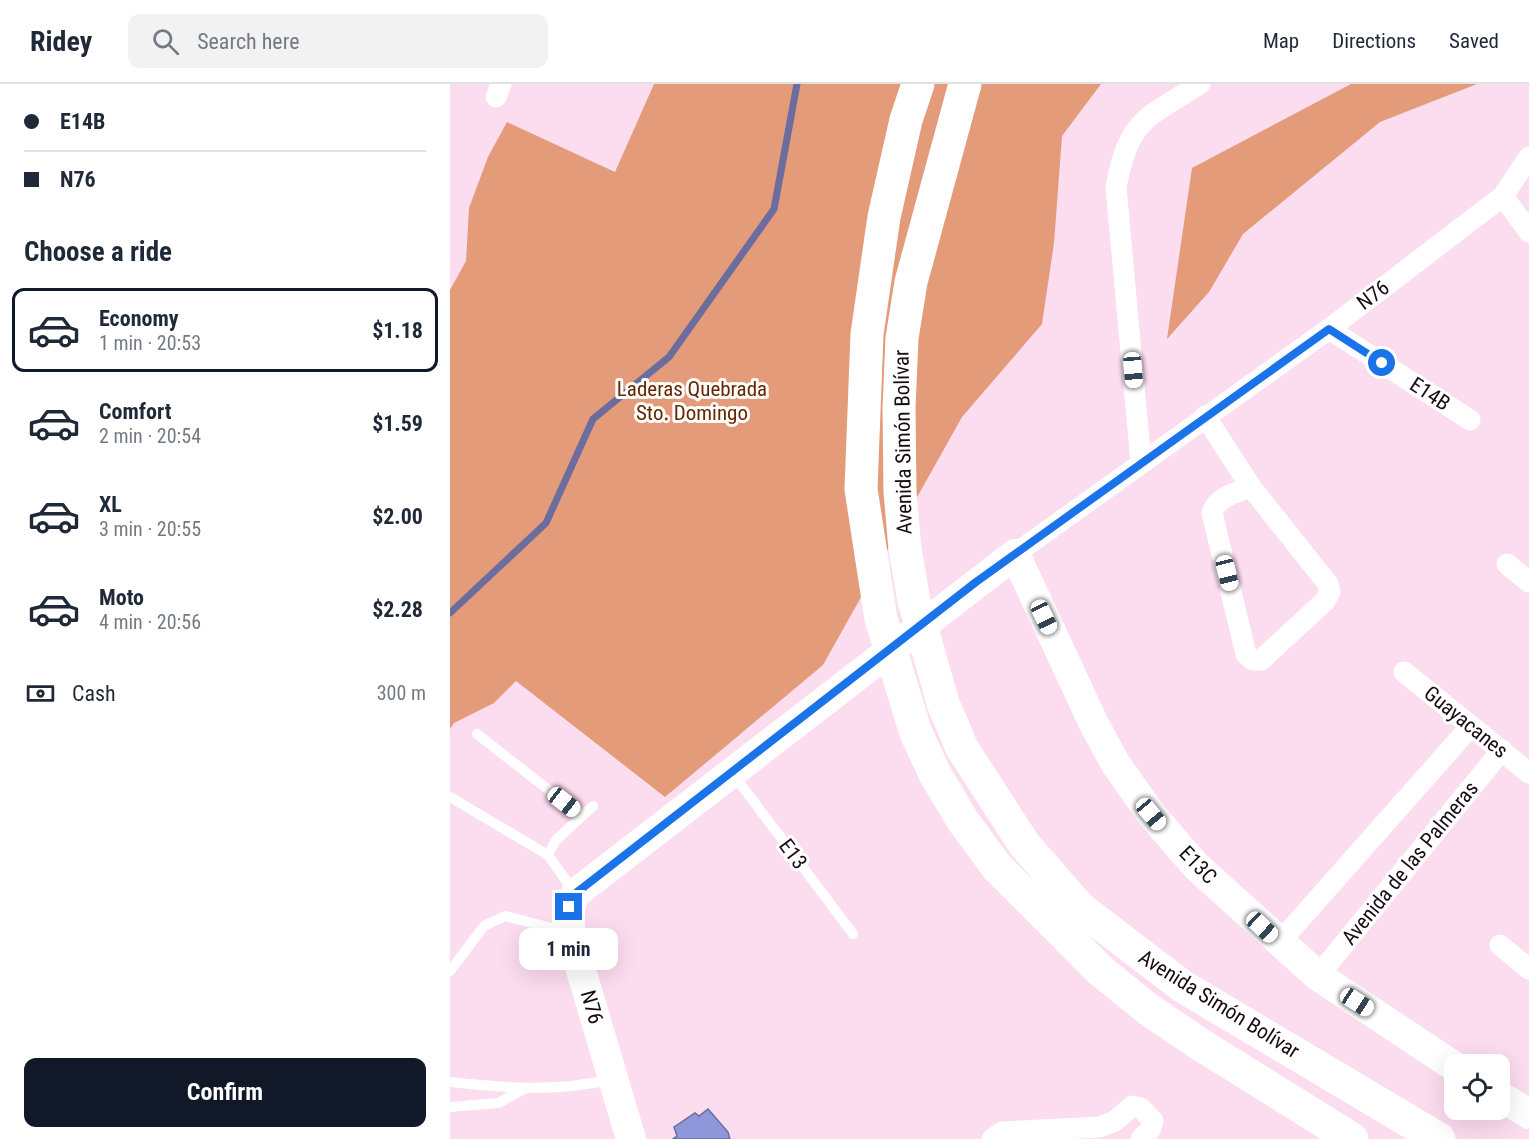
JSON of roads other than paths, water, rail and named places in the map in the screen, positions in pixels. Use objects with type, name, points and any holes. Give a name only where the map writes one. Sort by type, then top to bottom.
[{"type":"highway","name":"Avenida Simón Bolívar","points":[[918,84],[906,120],[884,217],[868,322],[861,489],[881,619],[916,734],[935,774],[963,821],[997,867],[1101,971],[1148,1009],[1198,1044],[1352,1139]]},
{"type":"highway","name":"Avenida Simón Bolívar","points":[[965,84],[911,282],[902,338],[899,408],[900,492],[904,549],[914,601],[943,703],[962,748],[1024,844],[1080,908],[1182,986],[1438,1139]]},
{"type":"street","points":[[1141,462],[1116,186],[1123,152],[1139,123],[1200,84]]},
{"type":"street","name":"N76","points":[[631,1139],[570,933],[569,907],[576,893],[733,774],[976,582],[1204,416],[1329,329],[1503,196],[1529,157]]},
{"type":"street","points":[[1503,196],[1529,232]]},
{"type":"street","name":"E14B","points":[[1329,329],[1470,420]]},
{"type":"street","points":[[1204,416],[1251,487],[1328,584],[1330,592],[1325,601],[1261,660],[1253,660],[1246,654],[1212,513],[1214,504],[1251,487]]},
{"type":"street","name":"E13C","points":[[1015,554],[1093,722],[1115,763],[1151,814],[1196,866],[1318,976],[1444,1060]]},
{"type":"street","points":[[1507,564],[1529,582]]},
{"type":"street","name":"Guayacanes","points":[[1404,672],[1529,773]]},
{"type":"street","name":"Avenida de las Palmeras","points":[[1279,943],[1471,726]]},
{"type":"street","name":"Avenida de las Palmeras","points":[[1318,976],[1502,750]]},
{"type":"street","points":[[1500,945],[1529,969]]},
{"type":"street","points":[[1510,1102],[1529,1114]]},
{"type":"street","points":[[992,1139],[1002,1132],[1100,1127],[1115,1121],[1132,1106],[1141,1108],[1153,1121],[1150,1130],[1141,1139]]},
{"type":"lane","points":[[477,734],[582,816]]},
{"type":"lane","name":"E13","points":[[733,774],[853,934]]},
{"type":"lane","points":[[450,797],[548,855],[576,893]]},
{"type":"lane","points":[[548,855],[556,840],[593,807]]},
{"type":"lane","points":[[450,971],[484,926],[505,916],[570,933]]},
{"type":"lane","points":[[450,1082],[524,1088],[572,1088],[613,1079]]},
{"type":"lane","points":[[450,1107],[498,1103],[524,1088]]},
{"type":"water","points":[[708,1109],[728,1132],[730,1139],[673,1139],[677,1136],[674,1127],[695,1113],[699,1116]]},
{"type":"waterway","points":[[450,613],[546,523],[593,419],[669,357],[774,209],[797,84]]},
{"type":"park label","name":"Laderas Quebrada Sto. Domingo","points":[[692,401]]}]
